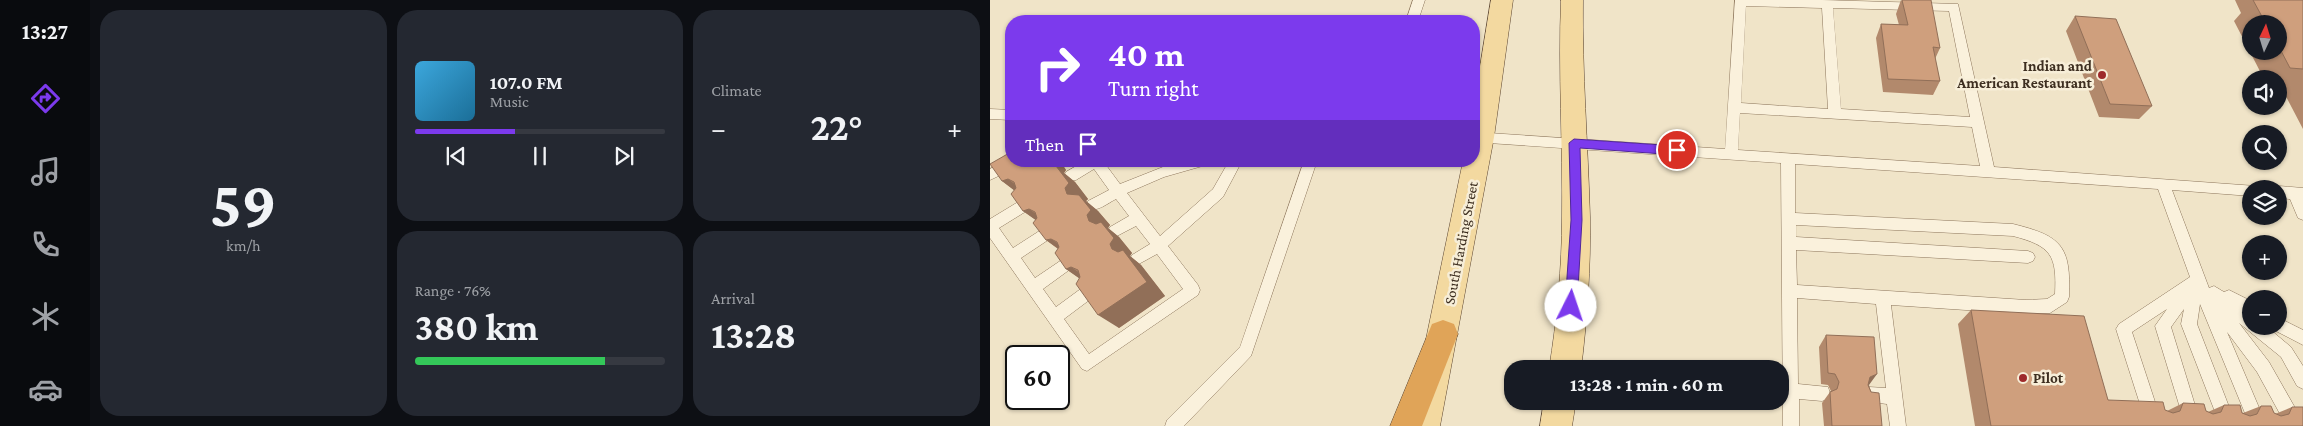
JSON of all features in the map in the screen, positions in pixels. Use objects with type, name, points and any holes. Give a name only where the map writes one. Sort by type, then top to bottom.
[{"type":"highway","points":[[1406,426],[1443,334]]},
{"type":"main road","name":"South Harding Street","points":[[1480,126],[1502,0]]},
{"type":"main road","points":[[1566,360],[1576,220],[1572,0]]},
{"type":"main road","name":"South Harding Street","points":[[1424,426],[1443,334],[1473,167]]},
{"type":"main road","points":[[1556,426],[1559,410]]},
{"type":"lane","points":[[1414,15],[1419,0]]},
{"type":"lane","points":[[1732,154],[1741,1],[1954,7],[1988,172]]},
{"type":"lane","points":[[1827,4],[1835,114]]},
{"type":"lane","points":[[1735,108],[1978,122]]},
{"type":"lane","points":[[990,114],[1005,115]]},
{"type":"lane","points":[[1480,137],[2242,189]]},
{"type":"lane","points":[[1788,158],[1791,426]]},
{"type":"lane","points":[[990,175],[1006,167]]},
{"type":"lane","points":[[1071,176],[1086,167]]},
{"type":"lane","points":[[1028,203],[990,226],[1087,364],[1193,290],[1099,167]]},
{"type":"lane","points":[[1093,205],[1117,191],[1177,167]]},
{"type":"lane","points":[[1137,259],[1159,246],[1218,193],[1233,167]]},
{"type":"lane","points":[[1173,426],[1246,351],[1310,167]]},
{"type":"lane","points":[[2163,184],[2198,280],[2254,418]]},
{"type":"lane","points":[[2299,194],[2303,214]]},
{"type":"lane","points":[[1115,231],[1138,218]]},
{"type":"lane","points":[[1789,219],[2013,230],[2029,233],[2047,240],[2059,252],[2063,276],[2062,297],[2050,306],[2026,307],[1790,291]]},
{"type":"lane","points":[[1011,257],[1049,232]]},
{"type":"lane","points":[[1789,243],[2028,257]]},
{"type":"lane","points":[[1033,288],[1071,261]]},
{"type":"lane","points":[[2198,280],[2242,305]]},
{"type":"lane","points":[[2198,280],[2242,317]]},
{"type":"lane","points":[[2152,414],[2124,329],[2198,280]]},
{"type":"lane","points":[[2190,415],[2163,326],[2198,280]]},
{"type":"lane","points":[[2198,280],[2189,324],[2225,417]]},
{"type":"lane","points":[[2198,280],[2263,367],[2292,419]]},
{"type":"lane","points":[[1054,317],[1091,290]]},
{"type":"lane","points":[[1883,297],[1898,426]]},
{"type":"lane","points":[[2287,329],[2303,338]]},
{"type":"lane","points":[[2265,335],[2286,352],[2303,380]]},
{"type":"lane","points":[[1791,391],[1822,393]]},
{"type":"lane","points":[[1869,395],[1895,396]]},
{"type":"building","points":[[1902,0],[1931,0],[1940,48],[1933,47],[1940,81],[1888,79],[1881,24],[1908,25]]},
{"type":"building","points":[[2253,0],[2303,0],[2303,69],[2290,68],[2286,60],[2288,60],[2288,15],[2261,15]]},
{"type":"building","points":[[2075,16],[2116,19],[2152,106],[2110,104]]},
{"type":"building","points":[[1005,155],[1005,167],[1057,167],[1069,183],[1065,188],[1067,194],[1079,195],[1091,210],[1087,215],[1089,221],[1096,224],[1101,222],[1114,238],[1110,244],[1112,249],[1118,252],[1123,250],[1147,282],[1098,315],[1076,284],[1080,277],[1078,270],[1071,267],[1066,269],[1055,253],[1059,247],[1057,242],[1051,239],[1046,240],[1033,223],[1037,218],[1035,212],[1029,209],[1023,211],[1011,194],[1016,188],[1014,182],[1008,179],[1002,181],[990,164]]},
{"type":"building","points":[[1971,310],[2084,316],[2108,400],[2163,402],[2165,410],[2173,413],[2180,411],[2183,403],[2204,404],[2206,411],[2213,414],[2221,412],[2224,405],[2240,405],[2242,413],[2250,416],[2257,414],[2261,406],[2271,406],[2274,413],[2281,416],[2289,414],[2292,407],[2303,407],[2303,426],[1991,426]]},
{"type":"building","points":[[1826,335],[1874,337],[1877,374],[1870,377],[1868,385],[1871,392],[1879,393],[1882,426],[1832,426],[1830,392],[1837,389],[1839,382],[1835,374],[1828,373]]},
{"type":"place","name":"Indian and American Restaurant","points":[[2102,75]]},
{"type":"place","name":"Pilot","points":[[2023,378]]},
{"type":"route","points":[[1571,306],[1576,220],[1574,143],[1677,150]]}]
